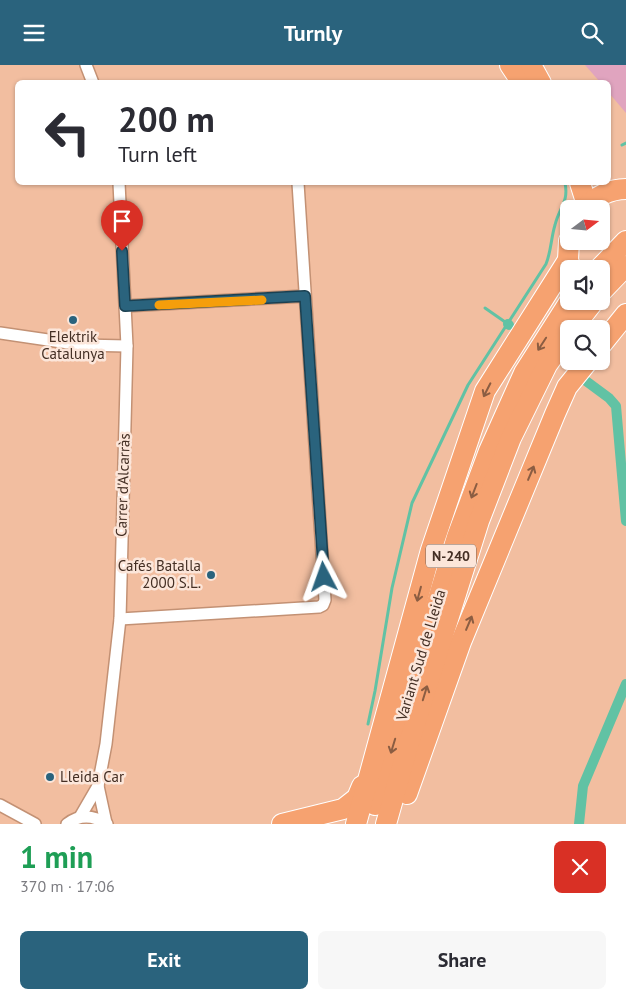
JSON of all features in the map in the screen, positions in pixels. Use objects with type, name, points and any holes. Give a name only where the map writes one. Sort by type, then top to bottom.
[{"type":"highway","points":[[510,65],[521,80]]},
{"type":"highway","points":[[515,65],[522,80]]},
{"type":"highway","points":[[531,65],[539,80]]},
{"type":"highway","points":[[580,185],[584,200]]},
{"type":"highway","points":[[594,200],[618,186]]},
{"type":"highway","points":[[610,269],[626,241]]},
{"type":"highway","name":"N-240","points":[[356,824],[431,550],[486,391],[569,256]]},
{"type":"highway","points":[[610,276],[626,266]]},
{"type":"highway","name":"Variant Sud de Lleida","points":[[370,824],[457,537],[486,459],[524,373],[578,310]]},
{"type":"highway","points":[[610,310],[626,313],[610,333]]},
{"type":"highway","name":"Variant Sud de Lleida","points":[[386,824],[411,736],[479,521],[515,430],[547,365],[560,347]]},
{"type":"highway","name":"N-240","points":[[396,824],[464,633],[567,387],[581,370]]},
{"type":"highway","points":[[282,824],[343,809],[357,798],[376,751]]},
{"type":"street","points":[[86,65],[93,80]]},
{"type":"street","name":"Carrer d'Alcarràs","points":[[80,817],[98,786],[106,744],[120,619],[128,346],[119,185]]},
{"type":"street","points":[[120,619],[318,607],[323,605],[325,595],[298,185]]},
{"type":"street","points":[[125,306],[305,296]]},
{"type":"street","points":[[0,333],[82,345],[128,346]]},
{"type":"street","name":"Carrer d'Alcarràs","points":[[98,786],[106,823]]},
{"type":"street","points":[[0,805],[34,824]]},
{"type":"street","points":[[67,824],[80,817],[94,817],[106,823]]},
{"type":"shaded area","points":[[585,65],[626,65],[626,113],[611,95],[611,80],[598,80]]},
{"type":"waterway","points":[[622,145],[626,143]]},
{"type":"waterway","points":[[368,724],[392,588],[412,503],[468,385],[546,264],[555,225],[565,200],[565,185]]},
{"type":"waterway","points":[[485,308],[508,324]]},
{"type":"waterway","points":[[586,381],[609,398],[616,406],[626,521]]},
{"type":"waterway","points":[[579,824],[583,786],[626,684]]},
{"type":"slow traffic","points":[[159,305],[262,300]]},
{"type":"place","name":"Elektrik Catalunya","points":[[73,320]]},
{"type":"place","name":"Cafés Batalla 2000 S.L.","points":[[211,575]]},
{"type":"place","name":"Lleida Car","points":[[50,777]]},
{"type":"route","points":[[122,251],[125,306],[305,296],[324,577]]}]
